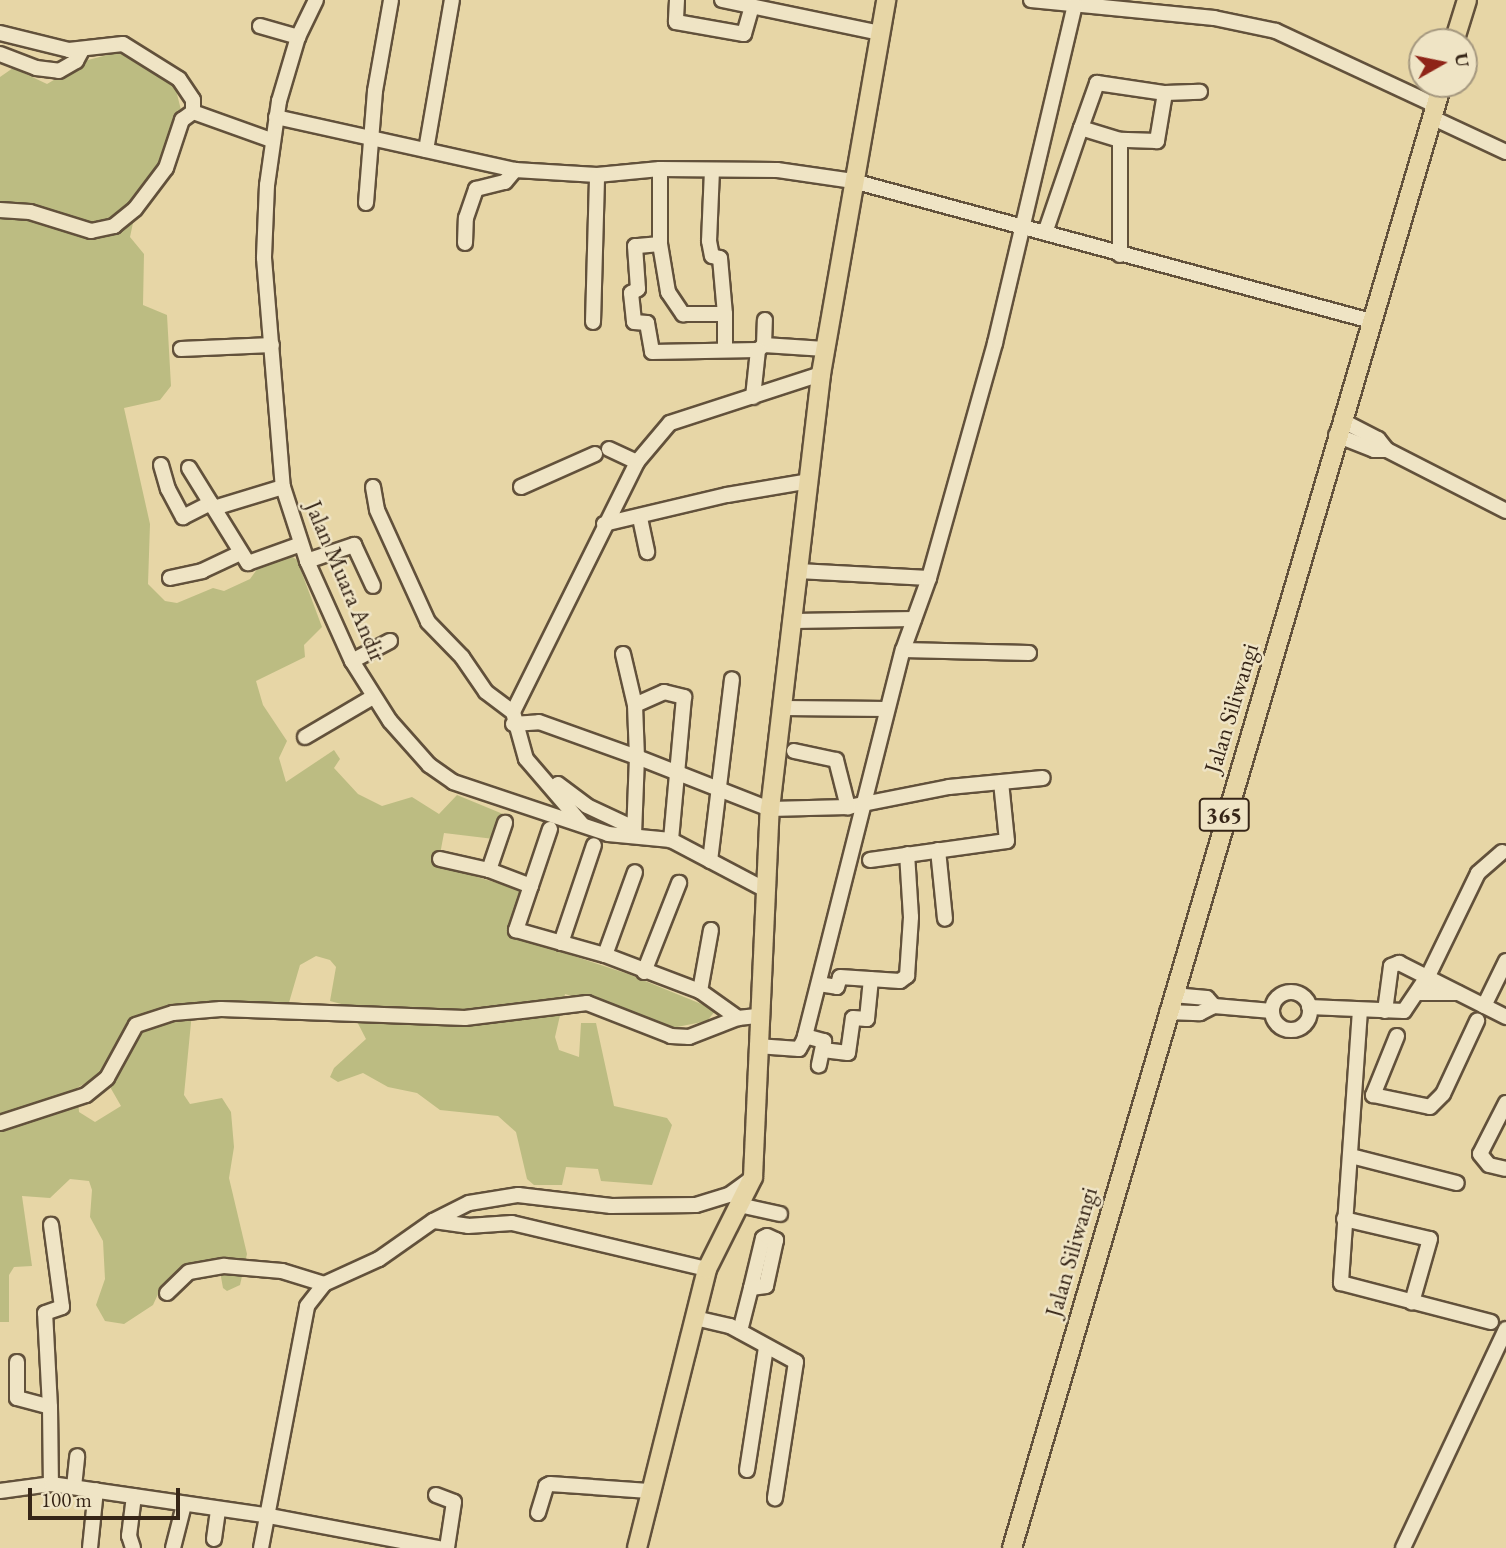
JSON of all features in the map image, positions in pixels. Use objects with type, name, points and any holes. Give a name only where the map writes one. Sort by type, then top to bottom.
[{"type":"main road","points":[[637,1548],[649,1491],[707,1269],[753,1177],[758,1148],[757,1016],[770,809],[821,374],[886,0]]},
{"type":"main road","points":[[1458,28],[1467,0]]},
{"type":"main road","name":"Jalan Siliwangi","points":[[1012,1548],[1437,98]]},
{"type":"street","name":"Jalan Muara Andir","points":[[316,0],[298,37],[271,140],[264,258],[283,487],[307,561],[352,661],[373,697],[429,765],[453,782],[608,834],[634,831],[671,840],[764,889]]},
{"type":"street","points":[[366,203],[371,135],[391,0]]},
{"type":"street","points":[[426,150],[452,0]]},
{"type":"street","points":[[677,0],[676,22],[744,34],[752,6]]},
{"type":"street","points":[[722,0],[880,33]]},
{"type":"street","points":[[1031,0],[1214,18],[1276,31],[1433,111],[1506,152]]},
{"type":"street","points":[[757,1046],[799,1049],[805,1036],[903,650],[929,578],[995,342],[1075,5]]},
{"type":"street","points":[[260,26],[298,37]]},
{"type":"street","points":[[0,33],[82,50],[113,43],[130,47],[179,79],[193,100],[193,112]]},
{"type":"street","points":[[0,54],[36,68],[59,71],[76,61],[82,50]]},
{"type":"street","points":[[1045,233],[1097,83],[1165,93],[1200,92]]},
{"type":"street","points":[[1081,128],[1120,140],[1157,141],[1165,93]]},
{"type":"street","points":[[193,112],[271,140]]},
{"type":"street","points":[[0,209],[30,212],[91,231],[114,226],[135,209],[166,168],[182,120],[193,112]]},
{"type":"street","points":[[276,117],[371,135],[515,170],[597,175],[660,169],[777,170],[853,181],[1371,321]]},
{"type":"street","points":[[1120,140],[1120,254]]},
{"type":"street","points":[[660,169],[660,244],[666,285],[681,313],[725,314]]},
{"type":"street","points":[[465,243],[466,218],[476,189],[505,182],[515,170]]},
{"type":"street","points":[[712,170],[709,242],[712,256],[720,258],[725,349]]},
{"type":"street","points":[[593,322],[597,175]]},
{"type":"street","points":[[660,244],[635,246],[638,289],[631,293],[634,322],[647,323],[652,352],[761,347],[825,349]]},
{"type":"street","points":[[753,397],[765,320]]},
{"type":"street","points":[[181,349],[272,345]]},
{"type":"street","points":[[513,718],[636,462],[670,423],[821,374]]},
{"type":"street","points":[[1339,427],[1378,439],[1387,450],[1506,511]]},
{"type":"street","points":[[521,486],[602,452],[636,462]]},
{"type":"street","points":[[161,465],[168,489],[183,517],[213,505],[283,487]]},
{"type":"street","points":[[189,468],[240,553],[250,563],[301,544]]},
{"type":"street","points":[[604,524],[640,518],[727,495],[810,481]]},
{"type":"street","points":[[373,487],[377,510],[428,622],[462,657],[486,692],[513,718],[526,759],[582,824]]},
{"type":"street","points":[[640,518],[647,552]]},
{"type":"street","points":[[307,561],[354,545],[373,586]]},
{"type":"street","points":[[170,578],[202,571],[240,553]]},
{"type":"street","points":[[798,572],[929,578]]},
{"type":"street","points":[[793,621],[914,620]]},
{"type":"street","points":[[352,661],[390,640]]},
{"type":"street","points":[[903,650],[1029,653]]},
{"type":"street","points":[[558,784],[587,806],[634,831],[637,757],[635,705],[623,654]]},
{"type":"street","points":[[710,861],[722,790],[732,678]]},
{"type":"street","points":[[635,705],[664,692],[683,694],[679,771],[671,840]]},
{"type":"street","points":[[305,737],[373,697]]},
{"type":"street","points":[[783,708],[887,709]]},
{"type":"street","points":[[513,718],[539,722],[679,771],[770,809],[848,807],[1001,782],[1043,778]]},
{"type":"street","points":[[794,751],[836,760],[848,807]]},
{"type":"street","points":[[870,860],[1007,841],[1001,782]]},
{"type":"street","points":[[489,870],[505,823]]},
{"type":"street","points":[[550,829],[516,930],[605,955],[699,991],[738,1018]]},
{"type":"street","points":[[561,943],[594,845]]},
{"type":"street","points":[[938,850],[945,919]]},
{"type":"street","points":[[1309,1007],[1404,1011],[1429,974],[1478,873],[1502,852]]},
{"type":"street","points":[[819,984],[837,987],[839,977],[900,981],[907,976],[911,917],[907,854]]},
{"type":"street","points":[[439,859],[489,870],[531,886]]},
{"type":"street","points":[[605,955],[635,872]]},
{"type":"street","points":[[644,972],[679,883]]},
{"type":"street","points":[[699,991],[712,930]]},
{"type":"street","points":[[1484,1006],[1506,961]]},
{"type":"street","points":[[1385,1012],[1392,964],[1429,974],[1506,1017]]},
{"type":"street","points":[[823,1050],[849,1053],[853,1018],[867,1019],[871,979]]},
{"type":"street","points":[[1291,992],[1303,996],[1309,1007],[1306,1023],[1291,1030],[1280,1026],[1272,1011],[1276,999],[1291,992]]},
{"type":"street","points":[[1417,993],[1460,993]]},
{"type":"street","points":[[1170,1003],[1207,998],[1214,1006],[1272,1011]]},
{"type":"street","points":[[0,1123],[86,1095],[107,1078],[136,1025],[173,1013],[220,1009],[465,1018],[587,1003],[671,1036],[688,1037],[738,1018],[757,1016]]},
{"type":"street","points":[[1360,1010],[1341,1283],[1491,1322]]},
{"type":"street","points":[[1353,1092],[1423,1107],[1436,1105],[1477,1021]]},
{"type":"street","points":[[805,1036],[824,1041],[818,1065]]},
{"type":"street","points":[[1373,1095],[1397,1036]]},
{"type":"street","points":[[1506,1103],[1480,1153],[1489,1165],[1506,1169]]},
{"type":"street","points":[[1351,1156],[1457,1183]]},
{"type":"street","points":[[261,1548],[307,1306],[324,1284],[379,1259],[432,1221],[469,1203],[518,1195],[611,1206],[696,1205],[729,1195],[753,1177]]},
{"type":"street","points":[[739,1205],[780,1214]]},
{"type":"street","points":[[1344,1219],[1430,1239],[1412,1302]]},
{"type":"street","points":[[432,1221],[468,1226],[512,1223],[707,1269]]},
{"type":"street","points":[[51,1225],[62,1307],[44,1313],[50,1407],[51,1483]]},
{"type":"street","points":[[167,1293],[189,1272],[224,1266],[282,1271],[324,1284]]},
{"type":"street","points":[[740,1331],[751,1288]]},
{"type":"street","points":[[695,1318],[740,1331],[796,1362],[775,1498]]},
{"type":"street","points":[[1403,1548],[1506,1329]]},
{"type":"street","points":[[747,1470],[766,1347]]},
{"type":"street","points":[[17,1362],[16,1398],[50,1407]]},
{"type":"street","points":[[74,1487],[76,1456]]},
{"type":"street","points":[[0,1491],[51,1483],[268,1516],[439,1548]]},
{"type":"street","points":[[538,1513],[544,1491],[550,1484],[649,1491]]},
{"type":"street","points":[[90,1548],[96,1490]]},
{"type":"street","points":[[436,1495],[454,1502],[447,1548]]},
{"type":"street","points":[[133,1548],[129,1536],[134,1496]]},
{"type":"street","points":[[173,1548],[184,1505]]},
{"type":"street","points":[[214,1539],[218,1509]]},
{"type":"green space","points":[[119,52],[175,86],[182,114],[159,177],[133,223],[130,237],[144,254],[143,305],[167,315],[171,386],[160,400],[124,408],[150,524],[148,584],[165,601],[177,603],[213,588],[224,591],[250,579],[258,568],[290,555],[297,560],[322,627],[304,645],[305,657],[256,681],[263,705],[287,741],[279,758],[286,782],[334,750],[340,759],[334,768],[358,794],[382,806],[412,797],[439,814],[457,795],[503,814],[494,839],[444,833],[438,865],[523,891],[513,936],[628,974],[716,1010],[707,1021],[672,1028],[565,994],[555,1037],[559,1050],[579,1057],[581,1023],[596,1023],[614,1106],[667,1118],[672,1125],[652,1185],[601,1181],[598,1169],[566,1167],[562,1185],[534,1185],[527,1179],[516,1132],[498,1116],[440,1110],[417,1093],[388,1087],[363,1073],[338,1082],[330,1077],[334,1068],[366,1039],[349,1006],[330,1001],[336,967],[330,960],[316,956],[300,965],[288,1006],[260,1002],[193,1002],[184,1095],[190,1104],[222,1098],[231,1112],[234,1147],[229,1178],[247,1254],[240,1285],[227,1291],[223,1288],[218,1260],[197,1263],[159,1292],[153,1305],[124,1324],[105,1321],[96,1305],[105,1279],[103,1241],[90,1217],[92,1190],[89,1181],[70,1179],[50,1198],[22,1196],[32,1266],[14,1267],[9,1275],[9,1322],[0,1322],[0,77],[13,68],[47,84],[88,60]],"holes":[[[102,1073],[121,1106],[95,1122],[79,1112],[77,1088]]]}]
